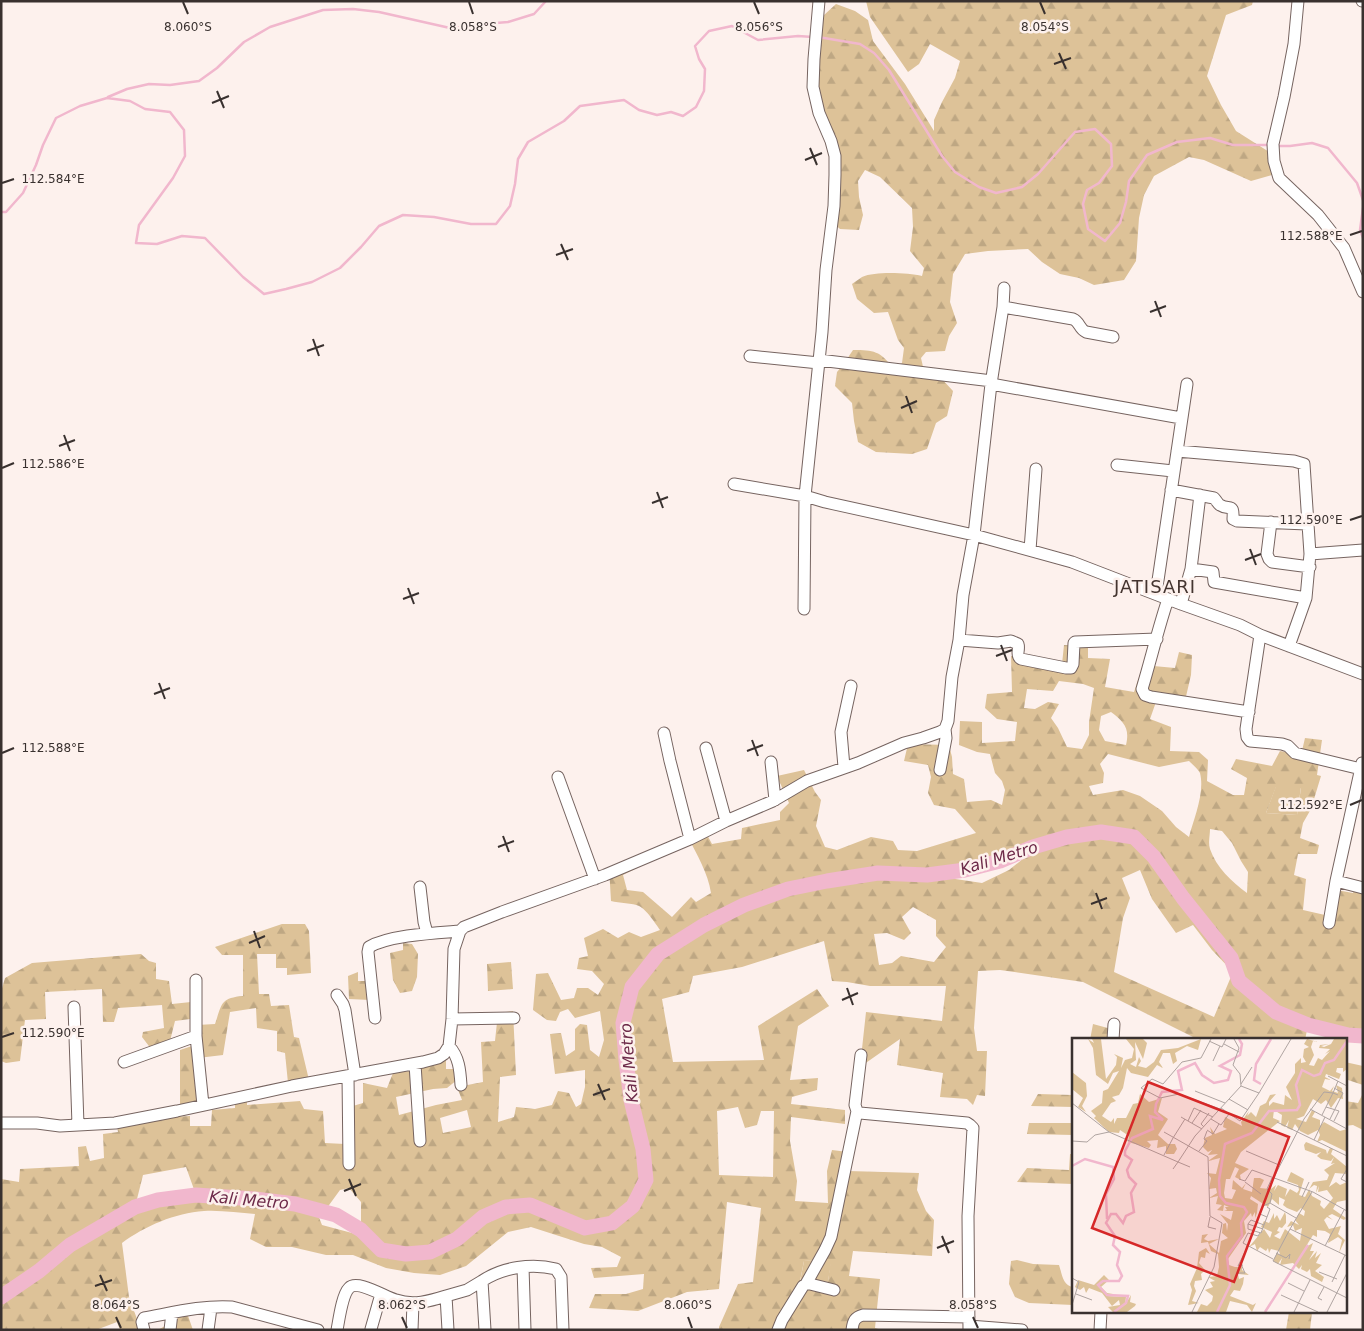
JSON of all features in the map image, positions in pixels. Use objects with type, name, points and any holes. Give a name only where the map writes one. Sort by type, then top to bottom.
[{"type":"street","points":[[804,609],[805,496],[826,270],[834,206],[836,156],[814,97],[814,59],[820,1]]},
{"type":"street","points":[[1298,1],[1294,44],[1273,144],[1274,161],[1279,178],[1330,229],[1344,248],[1363,292]]},
{"type":"street","points":[[940,770],[974,535],[1004,288]]},
{"type":"street","points":[[1003,307],[1073,319],[1086,332],[1113,337]]},
{"type":"street","points":[[750,356],[819,361],[992,383],[1181,418]]},
{"type":"street","points":[[1156,594],[1187,384]]},
{"type":"street","points":[[1177,451],[1304,464],[1310,567],[1306,598],[1289,646]]},
{"type":"street","points":[[1117,465],[1173,471]]},
{"type":"street","points":[[1030,550],[1036,469]]},
{"type":"street","points":[[734,484],[805,496],[974,535],[1072,562],[1181,604],[1240,624],[1258,644],[1289,646],[1363,674]]},
{"type":"street","points":[[1170,490],[1214,498],[1222,506],[1231,508],[1235,520],[1307,524]]},
{"type":"street","points":[[1181,604],[1191,569],[1200,495]]},
{"type":"street","points":[[1271,522],[1267,554],[1269,559],[1272,562],[1310,567]]},
{"type":"street","points":[[1310,554],[1363,550]]},
{"type":"street","points":[[1191,569],[1213,572],[1214,582],[1306,598]]},
{"type":"street","points":[[1168,599],[1142,689],[1145,695],[1249,712]]},
{"type":"street","points":[[959,637],[998,643],[1011,640],[1018,644],[1017,654],[1021,659],[1071,668],[1074,664],[1075,642],[1157,635]]},
{"type":"street","points":[[1258,644],[1246,729],[1247,737],[1250,741],[1282,744],[1288,746],[1295,754],[1362,765],[1336,881],[1329,922]]},
{"type":"street","points":[[844,767],[841,732],[852,686]]},
{"type":"street","points":[[1,1123],[37,1123],[60,1126],[115,1123],[438,1058],[446,1052],[449,1046],[452,1019],[454,948],[460,931],[469,924],[595,879],[690,840],[726,821],[775,800],[806,781],[945,729]]},
{"type":"street","points":[[664,733],[690,840]]},
{"type":"street","points":[[706,748],[726,821]]},
{"type":"street","points":[[771,762],[775,800]]},
{"type":"street","points":[[558,777],[595,879]]},
{"type":"street","points":[[1336,881],[1363,888]]},
{"type":"street","points":[[420,887],[427,933]]},
{"type":"street","points":[[375,1018],[369,946],[393,939],[427,933],[460,931]]},
{"type":"street","points":[[196,980],[196,1036],[203,1105]]},
{"type":"street","points":[[337,995],[345,1010],[351,1075],[349,1164]]},
{"type":"street","points":[[74,1006],[78,1125]]},
{"type":"street","points":[[452,1019],[514,1018]]},
{"type":"street","points":[[1114,1024],[1114,1038]]},
{"type":"street","points":[[124,1062],[196,1036]]},
{"type":"street","points":[[449,1046],[457,1058],[461,1084]]},
{"type":"street","points":[[778,1330],[787,1311],[806,1284],[831,1237],[857,1111],[855,1105],[862,1055]]},
{"type":"street","points":[[415,1064],[420,1141]]},
{"type":"street","points":[[857,1111],[860,1113],[966,1123],[970,1124],[973,1128],[968,1216],[969,1324]]},
{"type":"street","points":[[523,1267],[525,1330]]},
{"type":"street","points":[[337,1330],[345,1294],[349,1287],[355,1285],[362,1286],[396,1300],[413,1303],[430,1301],[467,1290],[488,1277],[509,1269],[523,1267],[552,1268],[559,1272],[561,1276],[563,1330]]},
{"type":"street","points":[[482,1281],[485,1330]]},
{"type":"street","points":[[806,1284],[834,1290]]},
{"type":"street","points":[[371,1328],[381,1294]]},
{"type":"street","points":[[446,1296],[448,1330]]},
{"type":"street","points":[[412,1330],[413,1303]]},
{"type":"street","points":[[144,1330],[142,1322],[144,1318],[211,1308],[232,1307],[292,1326],[318,1330]]},
{"type":"street","points":[[208,1330],[211,1308]]},
{"type":"street","points":[[170,1330],[172,1313]]},
{"type":"street","points":[[1100,1330],[1101,1314]]},
{"type":"street","points":[[852,1330],[852,1322],[863,1315],[1022,1330]]},
{"type":"green space","points":[[866,1],[1253,1],[1252,5],[1226,15],[1207,76],[1236,131],[1277,157],[1279,169],[1272,175],[1251,181],[1204,160],[1189,157],[1154,176],[1144,195],[1139,218],[1136,261],[1124,280],[1094,285],[1079,278],[1060,274],[1042,262],[1028,249],[965,254],[953,274],[950,302],[957,323],[949,336],[945,351],[926,352],[921,358],[924,371],[941,378],[953,391],[947,416],[936,423],[927,449],[912,454],[876,452],[858,442],[852,403],[835,386],[837,372],[853,350],[866,350],[876,353],[884,358],[893,368],[902,363],[904,348],[898,340],[888,312],[874,313],[857,299],[852,284],[862,277],[883,273],[922,276],[924,268],[910,251],[913,227],[912,208],[880,177],[865,170],[858,181],[863,215],[859,230],[840,229],[831,221],[835,175],[819,113],[811,27],[836,4],[855,11],[868,20],[873,41],[905,84],[934,131],[934,120],[955,78],[960,61],[930,44],[919,64],[908,72],[870,17]]},
{"type":"green space","points":[[1064,645],[1088,646],[1088,658],[1110,659],[1105,687],[1134,692],[1143,665],[1175,668],[1179,652],[1192,655],[1191,675],[1184,705],[1156,702],[1150,719],[1171,727],[1170,751],[1199,752],[1208,760],[1207,781],[1233,795],[1244,795],[1247,778],[1231,769],[1236,759],[1272,766],[1280,751],[1301,755],[1305,738],[1322,740],[1317,775],[1321,776],[1311,809],[1303,823],[1300,838],[1319,845],[1317,854],[1298,854],[1294,875],[1306,879],[1303,910],[1325,915],[1331,889],[1353,893],[1355,886],[1363,888],[1363,1036],[1348,1035],[1308,1025],[1305,1038],[1195,1038],[1083,982],[1000,970],[978,971],[974,1028],[977,1051],[987,1051],[985,1096],[977,1095],[973,1105],[967,1099],[940,1097],[943,1073],[897,1065],[900,1039],[860,1067],[866,1012],[942,1021],[946,986],[870,986],[832,981],[824,941],[742,967],[693,976],[689,992],[662,999],[673,1062],[764,1060],[758,1026],[817,989],[829,1006],[798,1026],[790,1080],[818,1078],[817,1090],[792,1097],[791,1104],[845,1110],[845,1124],[791,1117],[790,1141],[797,1181],[795,1201],[828,1203],[827,1171],[832,1150],[848,1152],[848,1171],[919,1173],[917,1190],[926,1211],[934,1220],[932,1256],[853,1251],[849,1276],[880,1279],[875,1328],[882,1330],[719,1330],[738,1284],[753,1282],[761,1208],[727,1202],[719,1289],[687,1292],[638,1311],[589,1308],[595,1294],[626,1294],[643,1289],[644,1274],[594,1278],[591,1268],[617,1267],[621,1257],[602,1247],[584,1244],[531,1227],[508,1232],[466,1266],[440,1275],[386,1268],[353,1255],[326,1255],[292,1247],[266,1247],[250,1239],[255,1214],[210,1211],[182,1214],[161,1221],[140,1231],[122,1243],[129,1297],[141,1330],[120,1330],[117,1322],[96,1330],[1,1330],[1,1179],[19,1182],[20,1169],[79,1166],[78,1147],[86,1146],[90,1161],[104,1158],[103,1134],[118,1132],[117,1126],[171,1117],[190,1116],[190,1126],[211,1126],[212,1110],[235,1108],[235,1097],[247,1097],[247,1105],[300,1101],[304,1109],[323,1111],[325,1143],[345,1144],[346,1108],[363,1103],[363,1083],[387,1088],[393,1073],[419,1070],[421,1066],[446,1058],[446,1069],[456,1069],[457,1080],[447,1088],[396,1097],[399,1115],[462,1100],[457,1087],[483,1082],[481,1042],[495,1041],[498,1013],[513,1011],[516,1075],[500,1077],[498,1122],[514,1117],[516,1107],[535,1109],[552,1105],[558,1091],[569,1093],[576,1107],[581,1104],[585,1087],[585,1070],[555,1074],[550,1034],[561,1033],[566,1056],[575,1050],[575,1029],[580,1024],[587,1025],[590,1050],[599,1057],[604,1040],[600,1011],[575,1018],[568,1009],[560,1012],[556,1021],[547,1020],[533,1010],[536,974],[548,973],[561,1000],[574,998],[577,988],[588,988],[598,995],[604,984],[592,971],[577,969],[579,958],[588,956],[584,938],[603,929],[618,938],[629,932],[641,937],[660,930],[648,913],[639,906],[611,901],[609,867],[639,861],[637,868],[623,875],[627,890],[643,892],[672,917],[691,897],[696,902],[711,893],[705,871],[688,837],[705,831],[712,844],[741,839],[742,828],[780,820],[780,812],[789,803],[777,776],[804,770],[821,800],[816,826],[825,847],[837,850],[871,837],[893,841],[898,850],[917,851],[976,833],[955,809],[934,805],[928,793],[931,777],[928,765],[904,761],[908,744],[949,745],[953,774],[964,779],[967,802],[991,800],[1002,805],[1005,790],[1002,781],[995,773],[990,754],[977,752],[959,745],[960,721],[982,722],[982,743],[1015,741],[1017,722],[997,719],[985,708],[987,694],[1012,692],[1011,656],[1062,664]],"holes":[[[1059,681],[1083,684],[1094,688],[1089,735],[1082,749],[1067,747],[1051,718],[1059,704],[1048,702],[1035,709],[1024,708],[1027,689],[1053,691]],[[1111,712],[1125,726],[1127,734],[1126,745],[1105,741],[1099,730],[1101,716]],[[1108,754],[1159,767],[1189,761],[1200,773],[1201,781],[1198,805],[1189,837],[1176,827],[1162,811],[1140,796],[1123,790],[1093,795],[1089,786],[1103,783],[1104,773],[1100,764]],[[1276,787],[1301,788],[1297,815],[1266,813]],[[1210,829],[1222,831],[1232,843],[1248,872],[1247,893],[1230,879],[1216,862],[1209,844]],[[1033,848],[1034,850],[1009,870],[982,883],[929,875],[965,870],[1000,861]],[[1140,870],[1152,899],[1176,933],[1193,925],[1212,950],[1233,972],[1214,1017],[1114,972],[1123,918],[1130,898],[1122,878]],[[913,907],[936,920],[936,936],[946,947],[934,962],[901,956],[892,963],[879,965],[874,934],[887,933],[904,940],[911,933],[902,917]],[[738,1107],[745,1128],[757,1125],[761,1111],[774,1111],[773,1177],[719,1175],[717,1111]],[[467,1110],[471,1127],[443,1133],[440,1118]],[[186,1167],[196,1195],[158,1200],[135,1207],[143,1175]],[[349,1188],[361,1202],[361,1230],[367,1237],[322,1225],[316,1210],[324,1212],[340,1190]],[[831,1259],[828,1281],[799,1286],[804,1261]]]},
{"type":"green space","points":[[1276,786],[1301,787],[1297,815],[1266,813]]},
{"type":"green space","points":[[282,924],[305,924],[309,931],[311,973],[287,975],[287,968],[276,968],[276,954],[257,954],[259,994],[269,994],[271,1006],[289,1005],[294,1037],[299,1038],[309,1080],[288,1083],[285,1053],[277,1051],[277,1031],[257,1028],[256,1008],[230,1012],[223,1055],[198,1058],[198,1109],[180,1113],[180,1050],[195,1045],[197,1025],[215,1024],[219,1011],[226,1000],[243,996],[243,955],[222,955],[215,947]]},
{"type":"green space","points":[[403,943],[412,944],[418,954],[417,977],[412,991],[400,993],[393,980],[390,953],[403,950]]},
{"type":"green space","points":[[141,954],[149,961],[156,963],[156,979],[169,981],[172,1004],[191,1002],[190,1019],[175,1021],[168,1049],[155,1054],[142,1037],[143,1032],[164,1028],[162,1005],[118,1008],[114,1022],[103,1022],[102,989],[45,992],[46,1019],[25,1020],[20,1061],[6,1063],[1,1061],[1,992],[5,978],[32,963]]},
{"type":"green space","points":[[511,962],[513,989],[488,991],[487,964]]},
{"type":"green space","points":[[358,972],[358,981],[369,981],[370,1000],[349,999],[348,976]]},
{"type":"green space","points":[[1093,1024],[1115,1030],[1114,1038],[1090,1038]]},
{"type":"green space","points":[[1346,1062],[1363,1066],[1363,1085],[1346,1079]]},
{"type":"green space","points":[[1363,1093],[1363,1130],[1353,1125],[1346,1126],[1346,1101],[1358,1103]]},
{"type":"green space","points":[[1038,1094],[1072,1095],[1072,1107],[1031,1106]]},
{"type":"green space","points":[[1029,1123],[1072,1123],[1072,1135],[1027,1134]]},
{"type":"green space","points":[[1070,1154],[1072,1154],[1072,1184],[1017,1182],[1027,1168],[1069,1170]]},
{"type":"green space","points":[[832,1258],[828,1281],[799,1287],[804,1261]]},
{"type":"green space","points":[[1011,1261],[1059,1265],[1065,1282],[1072,1287],[1072,1305],[1029,1303],[1015,1297],[1009,1284]]},
{"type":"green space","points":[[187,1313],[193,1330],[158,1330]]},
{"type":"green space","points":[[1289,1314],[1312,1314],[1310,1330],[1286,1330]]},
{"type":"waterway","points":[[108,97],[127,89],[149,84],[170,85],[199,81],[217,68],[244,42],[270,27],[323,10],[353,9],[379,12],[450,28],[508,22],[534,14],[546,1]]},
{"type":"waterway","points":[[1,212],[6,212],[23,193],[56,118],[80,106],[107,98],[130,101],[145,109],[170,112],[184,130],[185,156],[173,178],[139,225],[136,243],[157,244],[182,236],[205,238],[243,277],[264,294],[312,282],[340,268],[379,226],[403,215],[434,217],[471,224],[496,224],[510,206],[518,159],[528,142],[564,121],[580,106],[624,100],[639,110],[657,115],[671,112],[683,116],[696,107],[704,91],[705,69],[699,59],[695,46],[709,31],[732,26],[758,40],[798,36],[813,37]]},
{"type":"waterway","points":[[818,37],[860,44],[874,53],[889,70],[942,156],[955,172],[979,187],[996,193],[1022,187],[1038,174],[1075,132],[1095,129],[1111,144],[1112,166],[1099,183],[1087,190],[1083,204],[1088,229],[1105,241],[1120,223],[1129,181],[1147,155],[1177,142],[1210,138],[1233,145],[1269,145]]},
{"type":"waterway","points":[[1277,146],[1312,143],[1328,148],[1357,183],[1363,200]]},
{"type":"waterway","points":[[1363,208],[1360,230],[1363,238]]},
{"type":"waterway","name":"Kali Metro","points":[[1,1297],[39,1271],[70,1245],[135,1207],[158,1200],[196,1195],[295,1204],[336,1215],[361,1230],[381,1250],[406,1254],[430,1252],[457,1239],[483,1217],[506,1207],[530,1205],[585,1228],[612,1223],[633,1206],[646,1180],[643,1149],[631,1100],[623,1023],[632,987],[658,954],[704,925],[744,905],[788,889],[827,881],[878,873],[927,875],[965,870],[1000,861],[1033,847],[1067,837],[1101,832],[1134,837],[1154,857],[1183,898],[1231,958],[1239,981],[1276,1012],[1308,1025],[1348,1035],[1363,1036]]},
{"type":"district","name":"JATISARI","points":[[1155,586]]}]
